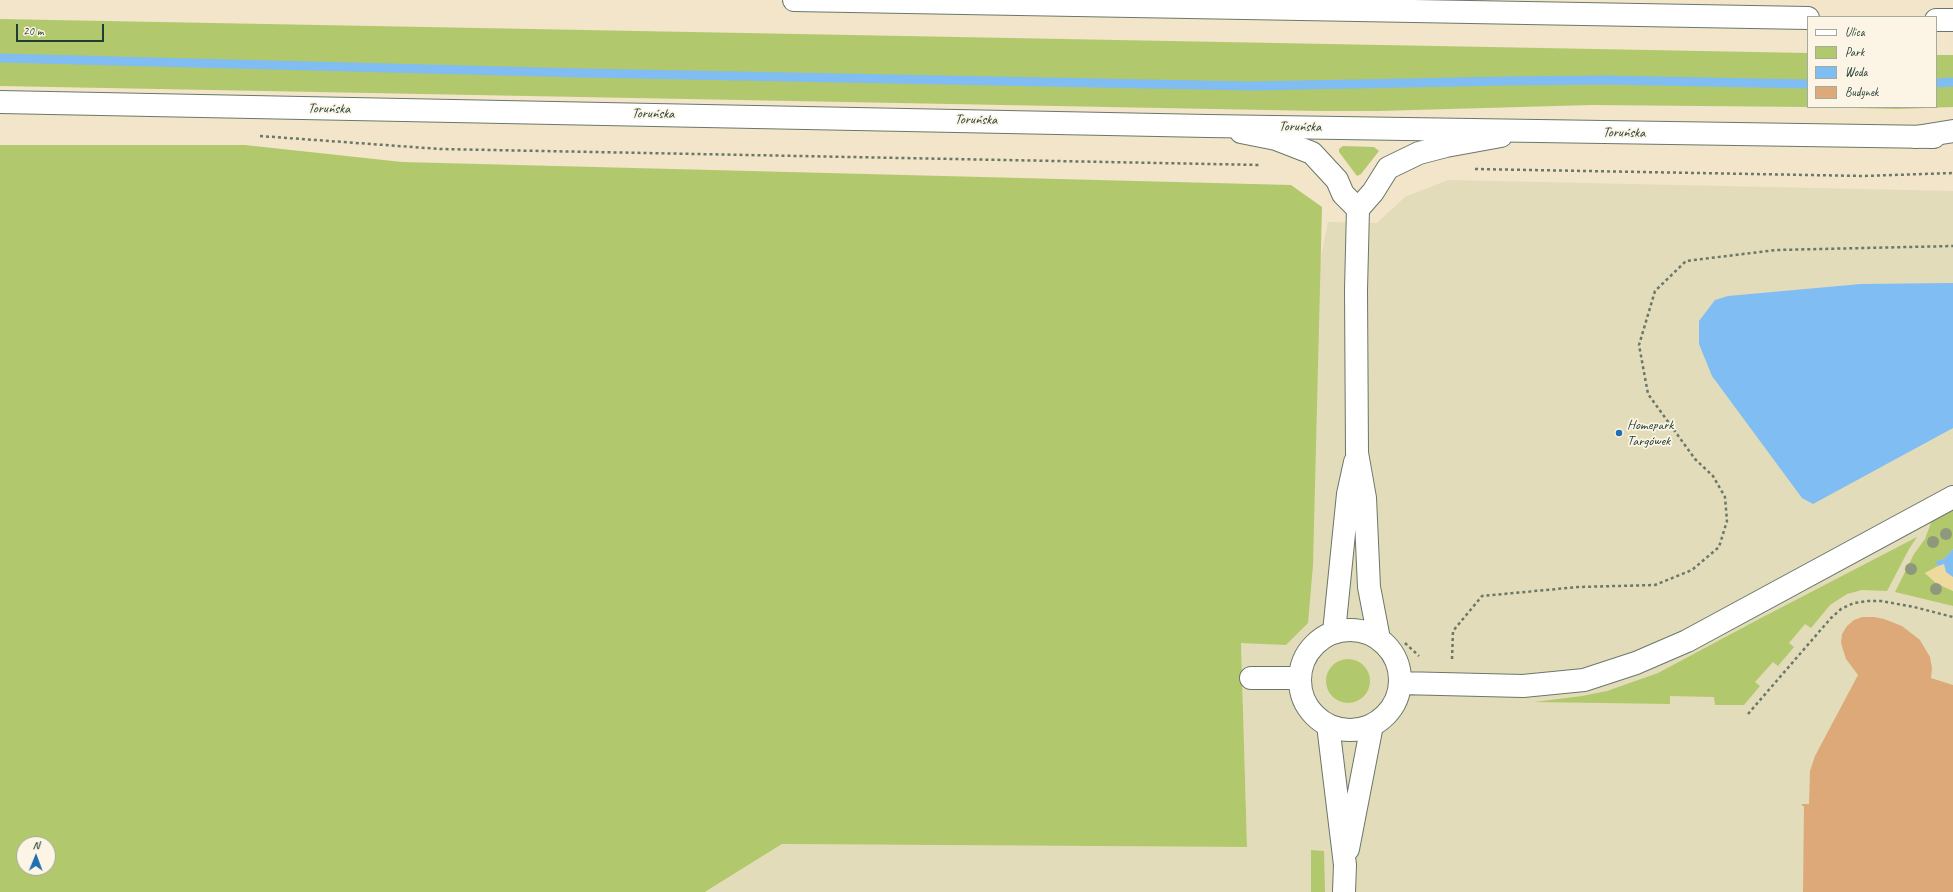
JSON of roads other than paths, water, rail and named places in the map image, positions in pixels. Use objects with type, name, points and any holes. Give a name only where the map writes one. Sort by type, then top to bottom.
[{"type":"main road","points":[[794,0],[1807,18]]},
{"type":"main road","points":[[1937,20],[1953,20]]},
{"type":"main road","name":"Toruńska","points":[[0,102],[1208,126],[1953,137]]},
{"type":"main road","points":[[1208,126],[1276,139],[1312,153],[1337,180],[1344,194],[1358,209]]},
{"type":"main road","points":[[1379,639],[1370,587],[1365,498],[1357,453],[1356,290],[1358,209],[1373,192],[1388,168],[1419,153],[1446,146],[1524,131]]},
{"type":"main road","points":[[1916,137],[1953,132]]},
{"type":"main road","points":[[1334,632],[1348,494],[1357,453]]},
{"type":"main road","points":[[1400,683],[1523,686],[1584,680],[1629,666],[1687,641],[1953,497]]},
{"type":"main road","points":[[1357,630],[1379,639],[1396,658],[1399,670],[1400,683],[1397,698],[1394,704],[1384,716],[1372,725],[1350,730],[1328,725],[1315,715],[1305,702],[1300,678],[1302,663],[1310,650],[1320,639],[1334,632],[1357,630]]},
{"type":"main road","points":[[1251,678],[1300,678]]},
{"type":"main road","points":[[1328,725],[1345,865]]},
{"type":"main road","points":[[1344,892],[1345,865],[1372,725]]},
{"type":"water","points":[[1953,283],[1953,428],[1813,504],[1802,498],[1712,376],[1699,344],[1699,321],[1715,300],[1728,296],[1861,284]]},
{"type":"water","points":[[1953,549],[1953,577],[1946,572],[1944,564],[1938,566],[1936,561],[1944,559]]},
{"type":"waterway","points":[[0,58],[583,73],[1252,86],[1605,80],[1807,84]]},
{"type":"waterway","points":[[1937,83],[1953,82]]},
{"type":"place","name":"Homepark Targówek","points":[[1619,433]]}]
